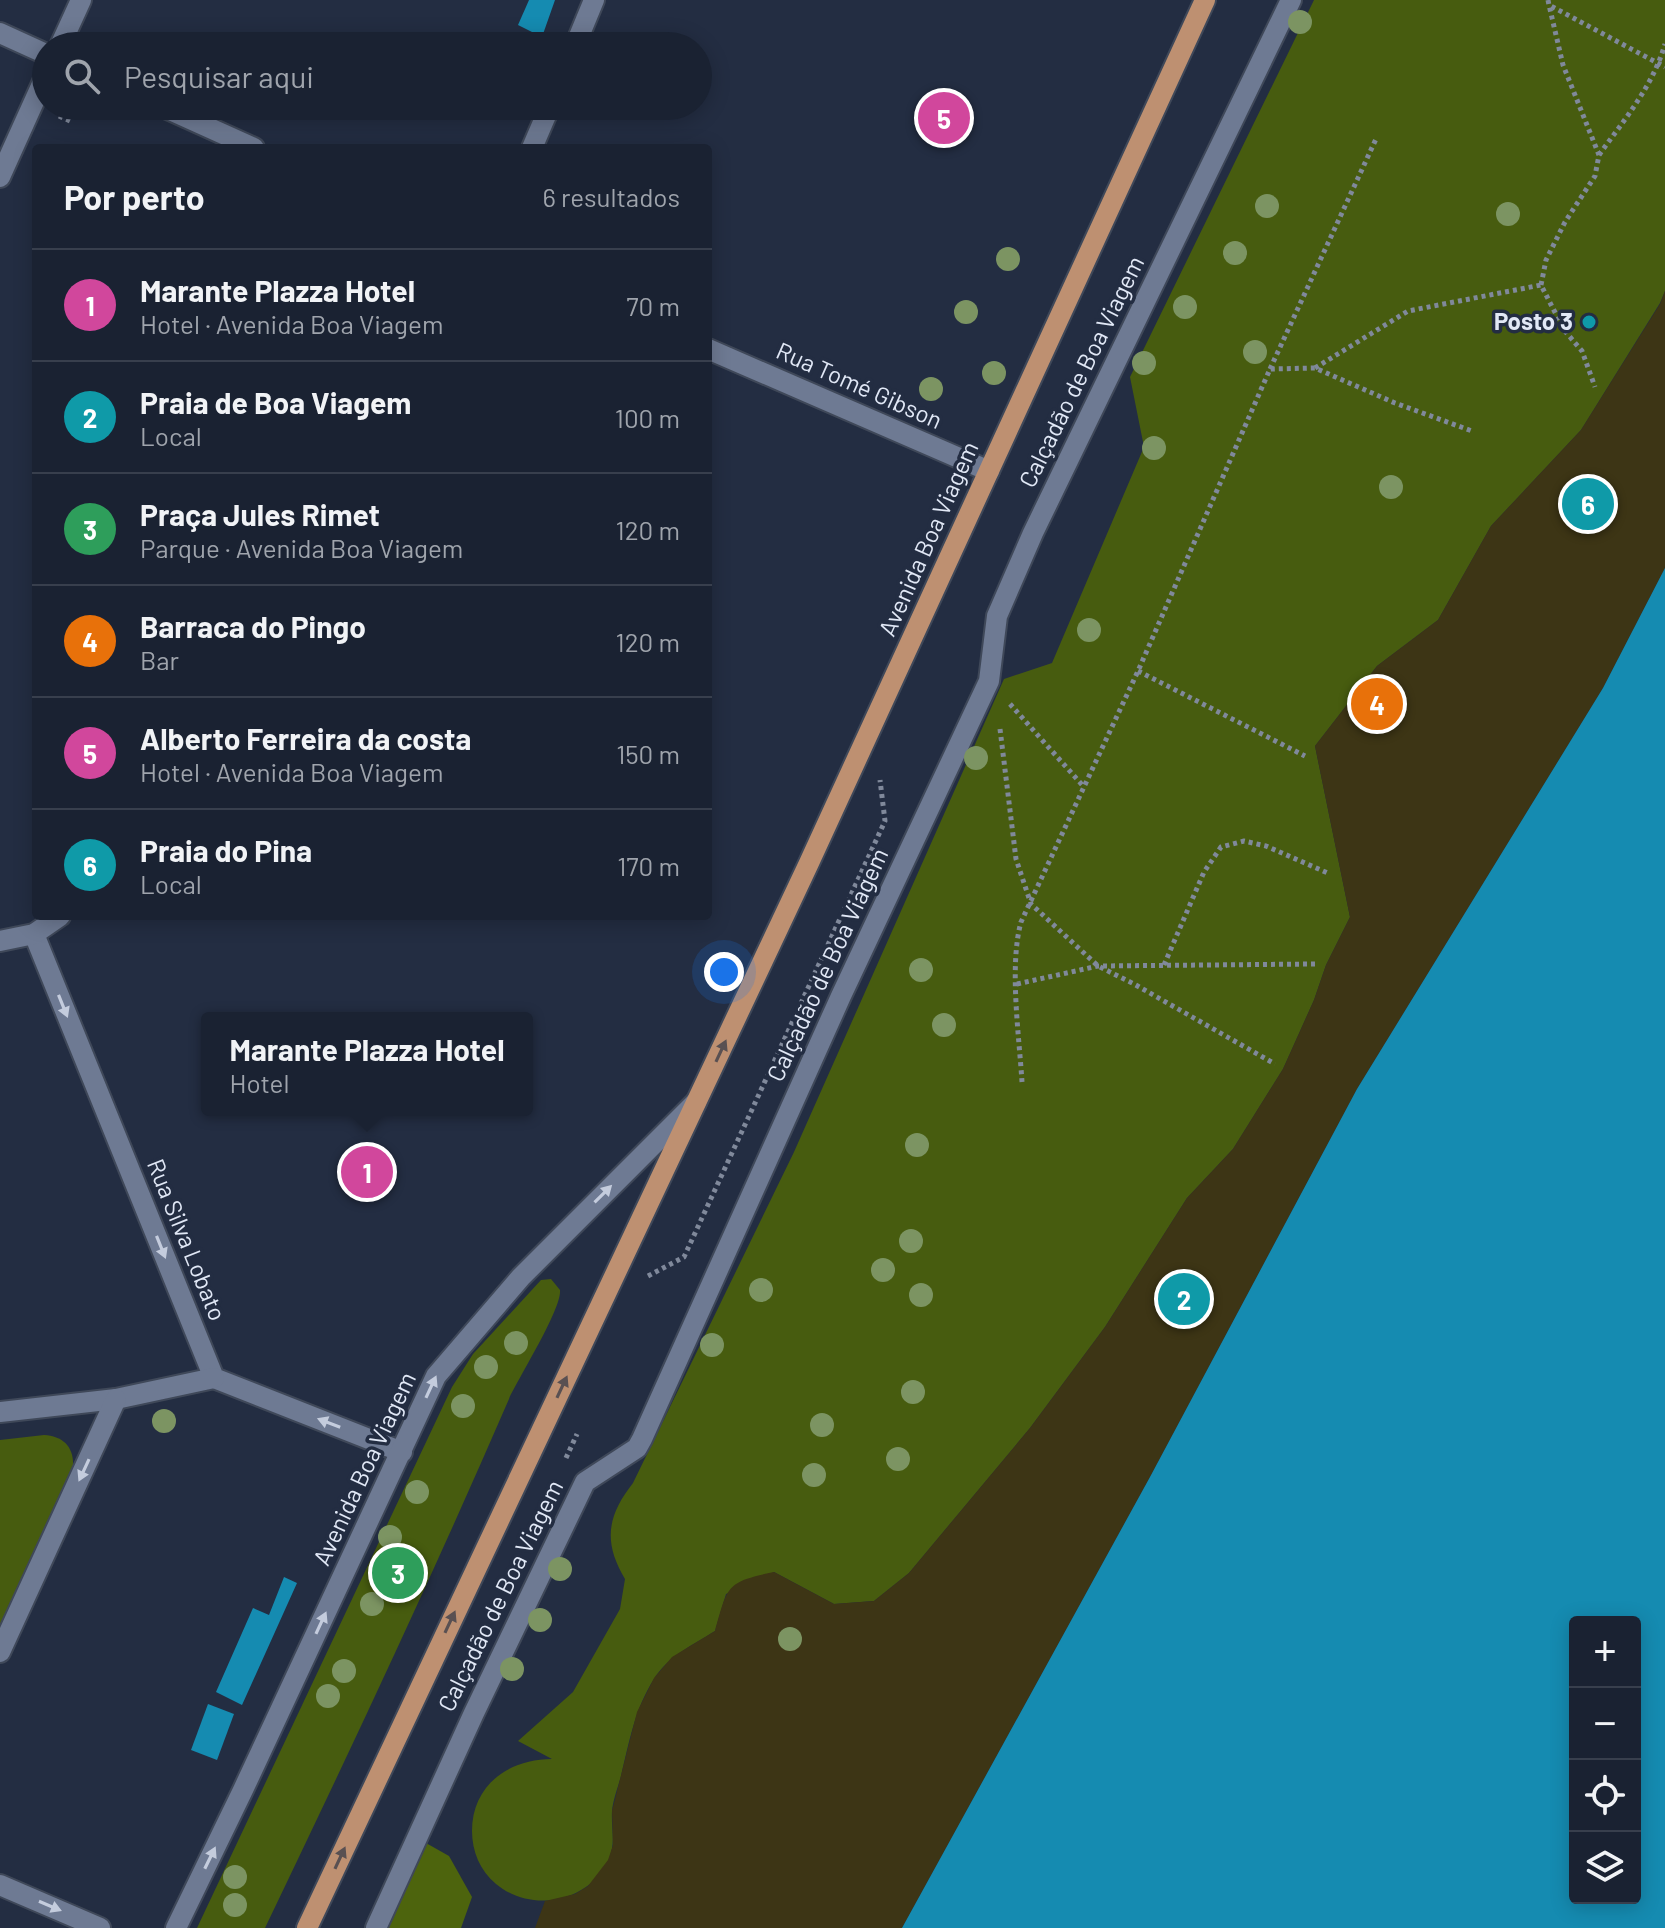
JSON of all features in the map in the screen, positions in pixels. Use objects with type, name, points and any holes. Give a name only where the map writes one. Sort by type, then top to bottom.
[{"type":"main road","name":"Avenida Boa Viagem","points":[[307,1928],[698,1100],[1205,0]]},
{"type":"street","points":[[66,32],[81,0]]},
{"type":"street","points":[[581,32],[594,0]]},
{"type":"street","name":"Calçadão de Boa Viagem","points":[[376,1928],[474,1713],[585,1482],[637,1448],[841,996],[989,681],[997,616],[1033,533],[1291,0]]},
{"type":"street","points":[[0,33],[32,48]]},
{"type":"street","points":[[0,177],[32,106]]},
{"type":"street","points":[[192,120],[245,144]]},
{"type":"street","points":[[534,144],[544,120]]},
{"type":"street","name":"Rua Tomé Gibson","points":[[712,351],[989,471]]},
{"type":"street","points":[[0,941],[34,934],[54,920]]},
{"type":"street","name":"Rua Silva Lobato","points":[[34,934],[214,1378]]},
{"type":"street","name":"Avenida Boa Viagem","points":[[176,1928],[436,1376],[521,1277],[698,1100]]},
{"type":"street","points":[[0,1412],[116,1399],[214,1378],[402,1452]]},
{"type":"street","points":[[0,1652],[116,1399]]},
{"type":"street","points":[[0,1885],[100,1928]]},
{"type":"path","points":[[1548,2],[1662,65]]},
{"type":"path","points":[[1548,2],[1563,65],[1599,155]]},
{"type":"path","points":[[1595,387],[1582,351],[1564,330],[1541,285],[1546,260],[1565,222],[1595,176],[1599,155],[1662,65],[1665,44]]},
{"type":"path","points":[[1022,1082],[1016,939],[1021,922],[1138,671],[1270,369],[1376,139]]},
{"type":"path","points":[[1315,368],[1408,311],[1541,285]]},
{"type":"path","points":[[1270,369],[1315,368],[1395,403],[1472,431]]},
{"type":"path","points":[[1138,671],[1305,756]]},
{"type":"path","points":[[989,681],[1084,787]]},
{"type":"path","points":[[989,681],[1002,738],[1016,859],[1031,904],[1098,966],[1275,1064]]},
{"type":"path","points":[[644,1278],[684,1257],[885,821],[880,776]]},
{"type":"path","points":[[1164,965],[1204,872],[1221,847],[1244,841],[1266,846],[1330,874]]},
{"type":"path","points":[[1017,984],[1098,966],[1236,962],[1315,964]]},
{"type":"path","points":[[561,1470],[579,1429]]},
{"type":"green space","points":[[1314,0],[1665,0],[1665,291],[1660,303],[1581,430],[1491,526],[1438,620],[1377,666],[1315,746],[1350,917],[1326,965],[1283,1069],[1233,1149],[1187,1198],[1105,1327],[1030,1428],[909,1573],[874,1601],[834,1604],[774,1572],[726,1594],[715,1631],[666,1664],[642,1702],[613,1802],[611,1853],[600,1874],[574,1894],[559,1899],[526,1899],[510,1893],[490,1879],[475,1853],[472,1831],[478,1800],[496,1778],[508,1770],[536,1760],[552,1759],[518,1741],[573,1692],[620,1609],[625,1579],[613,1553],[613,1518],[633,1483],[794,1152],[1004,679],[1052,663],[1144,447],[1130,377]]},
{"type":"green space","points":[[551,1279],[560,1290],[554,1312],[509,1399],[390,1665],[265,1928],[197,1928],[452,1387],[473,1354],[541,1280]]},
{"type":"green space","points":[[44,1435],[66,1444],[72,1453],[73,1466],[0,1625],[0,1440]]},
{"type":"green space","points":[[426,1843],[449,1856],[472,1897],[461,1928],[386,1928]]},
{"type":"sand","points":[[1665,291],[1665,568],[1603,688],[1357,1089],[1150,1477],[902,1928],[535,1928],[545,1901],[575,1894],[588,1886],[608,1860],[613,1845],[612,1811],[637,1712],[654,1678],[672,1657],[715,1631],[731,1588],[746,1579],[774,1572],[834,1604],[874,1601],[909,1573],[1030,1428],[1105,1327],[1187,1198],[1233,1149],[1283,1069],[1326,965],[1350,917],[1315,746],[1377,666],[1438,620],[1491,526],[1581,430],[1660,304]]},
{"type":"water","points":[[529,0],[555,0],[544,32],[532,32],[518,25]]},
{"type":"water","points":[[1665,568],[1665,1928],[902,1928],[1150,1477],[1357,1089],[1603,688]]},
{"type":"water","points":[[284,1577],[297,1583],[242,1705],[216,1692],[253,1608],[269,1615]]},
{"type":"water","points":[[208,1704],[234,1714],[217,1760],[191,1750]]},
{"type":"place","name":"Alberto Ferreira da costa","points":[[944,118]]},
{"type":"place","name":"Posto 3","points":[[1589,322]]},
{"type":"place","name":"Praia do Pina","points":[[1588,504]]},
{"type":"place","name":"Barraca do Pingo","points":[[1377,704]]},
{"type":"place","name":"Marante Plazza Hotel","points":[[367,1172]]},
{"type":"place","name":"Praia de Boa Viagem","points":[[1184,1299]]},
{"type":"place","name":"Praça Jules Rimet","points":[[398,1573]]}]
